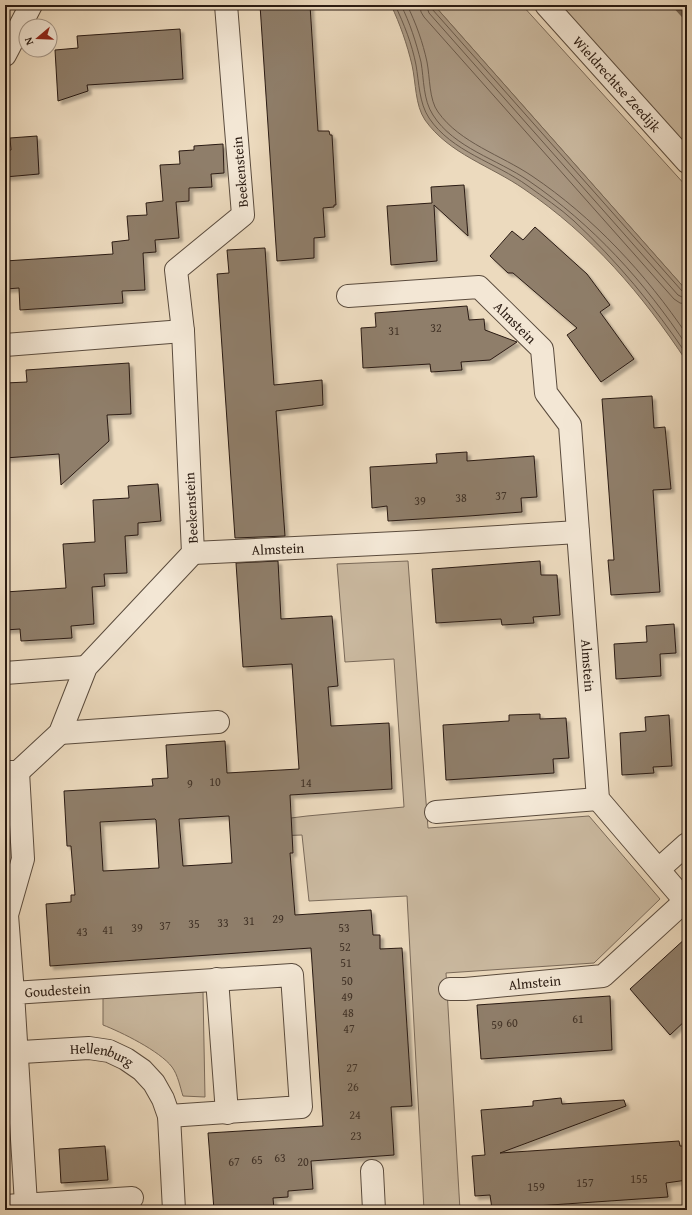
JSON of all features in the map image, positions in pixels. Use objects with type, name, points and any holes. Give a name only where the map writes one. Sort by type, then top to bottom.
[{"type":"street","points":[[5,55],[36,5]]},
{"type":"street","name":"Beekenstein","points":[[13,993],[7,915],[23,859],[11,772],[60,733],[86,667],[193,553],[183,331],[176,270],[243,215],[226,5]]},
{"type":"street","name":"Wieldrechtse Zeedijk","points":[[546,5],[687,162]]},
{"type":"street","name":"Almstein","points":[[348,296],[478,287],[542,349],[546,393],[570,425],[598,799],[686,902],[603,976],[465,989],[450,989]]},
{"type":"street","points":[[5,345],[183,331]]},
{"type":"street","name":"Almstein","points":[[193,553],[417,542],[578,532]]},
{"type":"street","points":[[5,673],[86,667]]},
{"type":"street","points":[[60,733],[218,722]]},
{"type":"street","points":[[436,812],[598,799]]},
{"type":"street","points":[[659,869],[687,844]]},
{"type":"street","name":"Goudestein","points":[[132,1198],[15,1205],[11,1053],[13,993],[292,975],[301,1107],[168,1116]]},
{"type":"street","points":[[216,980],[227,1112]]},
{"type":"street","name":"Hellenburg","points":[[11,1053],[89,1048],[109,1051],[126,1059],[142,1070],[154,1083],[163,1098],[168,1116],[174,1210]]},
{"type":"street","points":[[372,1171],[374,1210]]},
{"type":"shaded area","points":[[434,5],[522,5],[687,187],[687,291]]},
{"type":"shaded area","points":[[559,5],[687,5],[687,147]]},
{"type":"shaded area","points":[[408,561],[428,828],[589,816],[660,899],[594,963],[446,973],[460,1210],[424,1210],[407,896],[309,901],[302,835],[275,836],[275,820],[404,807],[394,659],[345,662],[337,564]]},
{"type":"shaded area","points":[[203,992],[205,1097],[183,1096],[176,1074],[166,1061],[140,1043],[103,1025],[103,998]]},
{"type":"water","points":[[391,5],[434,5],[687,291],[687,362],[634,290],[594,246],[549,207],[524,189],[458,151],[435,132],[425,120],[419,108],[408,49]]},
{"type":"building","points":[[260,5],[310,5],[318,131],[329,131],[330,135],[332,135],[336,205],[334,205],[334,207],[323,208],[325,237],[314,238],[314,258],[277,261]]},
{"type":"building","points":[[180,29],[183,79],[87,85],[88,91],[58,101],[55,58],[58,58],[58,50],[78,48],[77,36]]},
{"type":"building","points":[[37,136],[39,174],[5,177],[5,151],[11,150],[10,138]]},
{"type":"building","points":[[223,144],[224,173],[211,174],[212,187],[189,188],[189,201],[176,202],[179,238],[155,240],[156,252],[143,253],[145,290],[122,291],[123,303],[20,310],[19,288],[6,289],[5,261],[113,254],[112,242],[129,240],[127,216],[147,215],[146,203],[163,201],[160,165],[180,164],[179,151],[194,150],[194,146]]},
{"type":"building","points":[[464,185],[468,236],[434,205],[437,261],[391,265],[387,206],[432,203],[431,187]]},
{"type":"building","points":[[535,227],[587,274],[610,305],[600,312],[634,359],[601,382],[567,335],[577,328],[513,273],[508,273],[490,256],[512,231],[523,240]]},
{"type":"building","points":[[265,248],[274,385],[322,380],[323,405],[276,411],[285,536],[235,538],[217,274],[229,273],[227,250]]},
{"type":"building","points":[[467,306],[469,320],[484,319],[485,330],[517,342],[490,360],[461,362],[462,370],[431,372],[430,364],[363,368],[361,328],[376,327],[375,313]]},
{"type":"building","points":[[129,363],[131,414],[107,415],[109,441],[61,485],[59,454],[5,458],[5,383],[27,382],[26,370]]},
{"type":"building","points":[[652,396],[654,428],[665,427],[671,489],[653,490],[660,592],[611,595],[608,560],[614,560],[602,399]]},
{"type":"building","points":[[467,452],[467,461],[534,456],[537,497],[521,498],[522,512],[469,516],[388,521],[387,506],[372,508],[370,467],[437,463],[436,454]]},
{"type":"building","points":[[158,484],[161,521],[138,523],[138,535],[125,536],[127,573],[104,574],[105,586],[92,587],[94,624],[71,626],[72,638],[21,641],[20,629],[5,630],[5,592],[66,588],[63,544],[95,542],[93,500],[129,498],[128,486]]},
{"type":"building","points":[[278,561],[281,619],[332,616],[338,686],[328,687],[331,726],[389,723],[392,789],[290,795],[293,853],[290,853],[295,915],[371,910],[373,935],[380,935],[380,949],[402,948],[412,1106],[391,1107],[394,1155],[311,1161],[313,1189],[288,1191],[288,1197],[273,1198],[274,1210],[214,1210],[208,1133],[323,1126],[311,948],[50,966],[46,904],[71,902],[71,895],[75,895],[71,846],[67,846],[64,791],[153,786],[152,779],[168,778],[166,745],[225,741],[227,773],[299,769],[292,664],[243,667],[236,563]],"holes":[[[229,816],[232,863],[183,866],[179,819]],[[155,819],[159,868],[103,871],[100,822]]]},
{"type":"building","points":[[540,561],[541,575],[557,575],[560,615],[533,617],[534,623],[502,625],[501,619],[436,623],[432,569]]},
{"type":"building","points":[[674,624],[676,653],[660,654],[661,676],[616,679],[614,644],[647,642],[646,626]]},
{"type":"building","points":[[540,714],[540,719],[566,718],[569,758],[553,759],[554,773],[446,780],[443,725],[509,721],[509,715]]},
{"type":"building","points":[[669,715],[672,766],[653,767],[654,773],[622,775],[620,733],[646,731],[645,717]]},
{"type":"building","points":[[687,937],[687,1019],[670,1035],[630,989]]},
{"type":"building","points":[[610,996],[612,1050],[481,1059],[477,1005]]},
{"type":"building","points":[[561,1098],[562,1104],[624,1100],[626,1106],[500,1153],[679,1141],[680,1146],[687,1146],[687,1180],[666,1183],[668,1197],[492,1209],[490,1195],[475,1196],[472,1156],[485,1155],[481,1110],[533,1106],[533,1101]]},
{"type":"building","points":[[105,1146],[108,1180],[61,1183],[59,1149]]},
{"type":"waterway","points":[[677,5],[687,16]]}]
